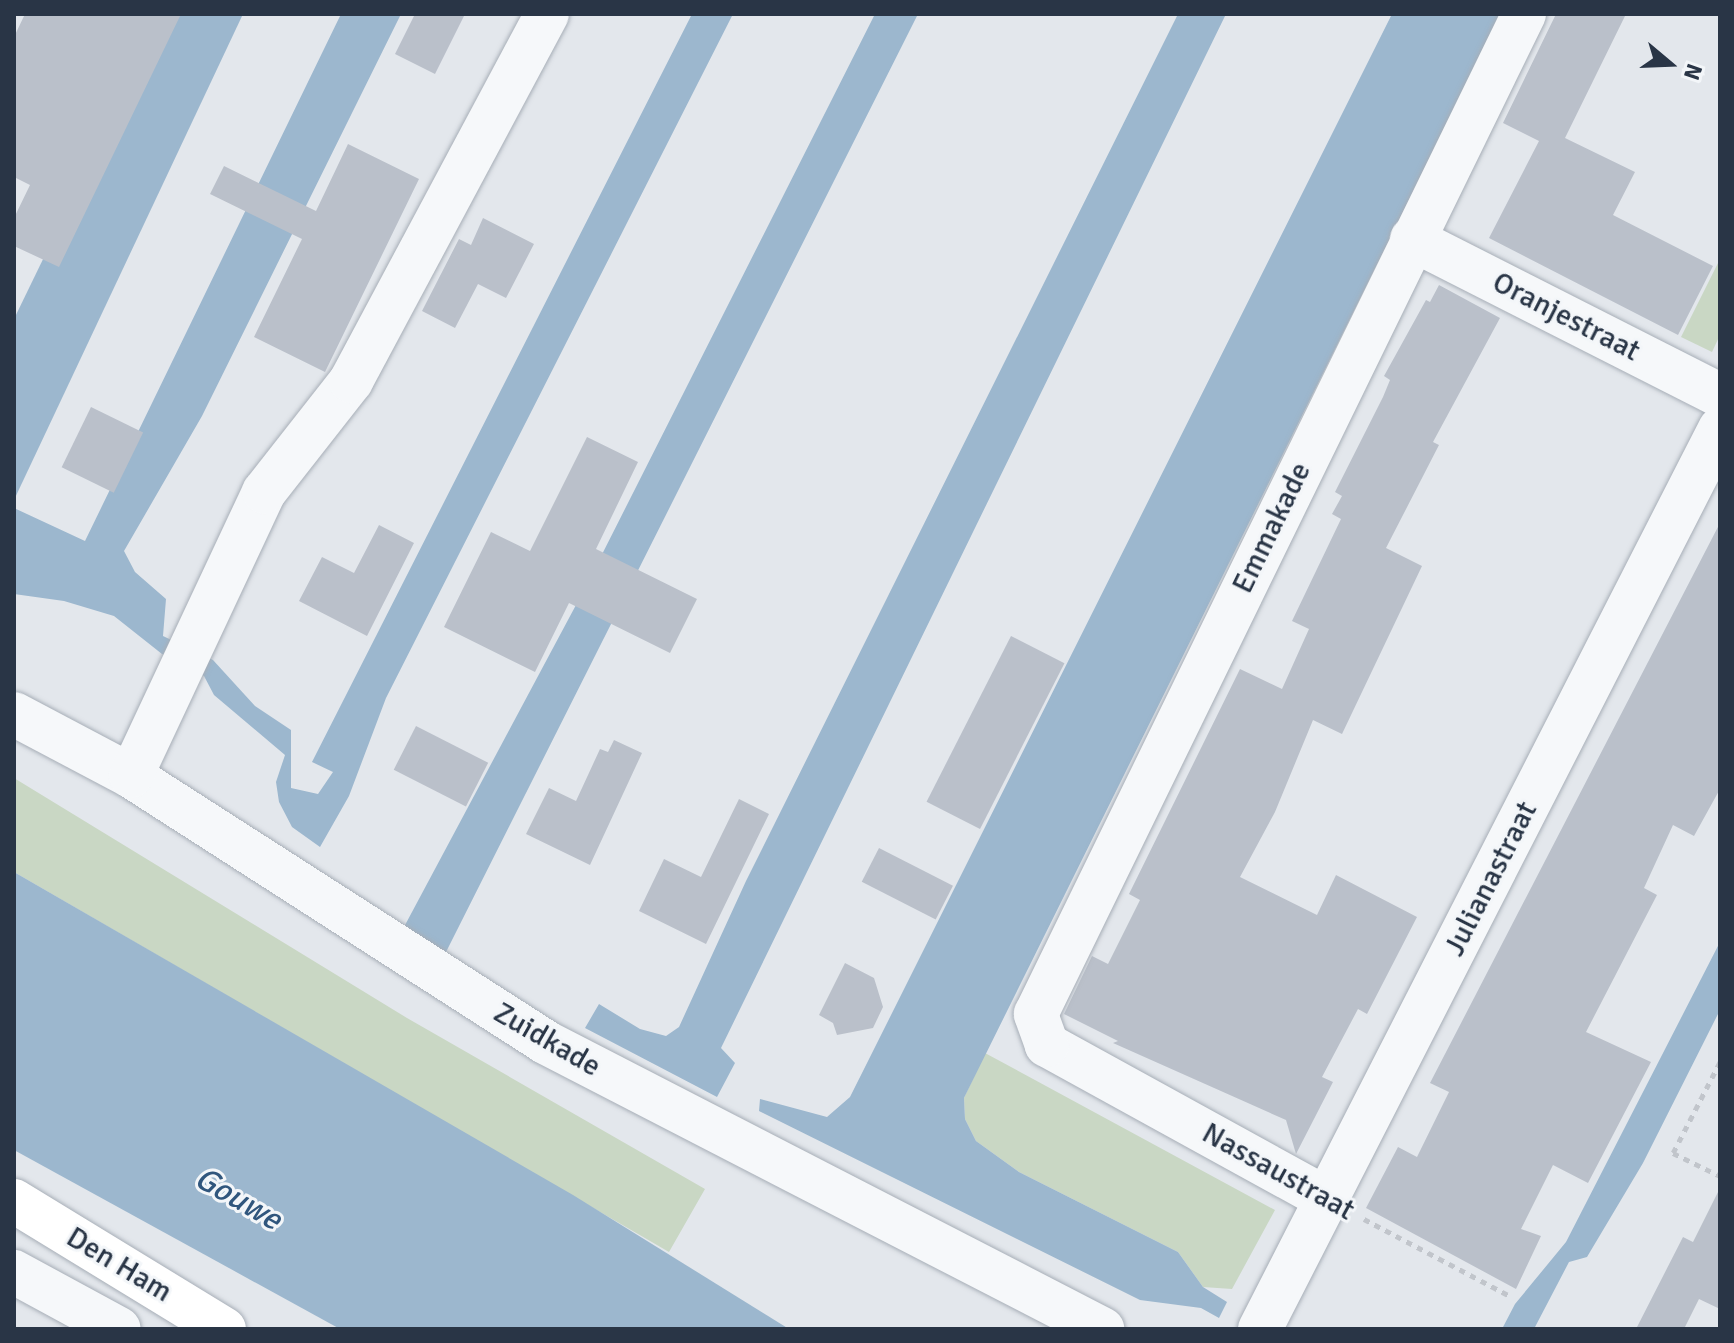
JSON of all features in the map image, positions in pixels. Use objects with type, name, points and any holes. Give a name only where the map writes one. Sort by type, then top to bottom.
[{"type":"main road","name":"Den Ham","points":[[14,1201],[224,1329]]},
{"type":"street","points":[[131,776],[264,492],[351,381],[547,14]]},
{"type":"street","name":"Emmakade","points":[[1047,1045],[1036,1014],[1524,14]]},
{"type":"street","name":"Oranjestraat","points":[[1412,239],[1720,395]]},
{"type":"street","name":"Julianastraat","points":[[1266,1318],[1720,429]]},
{"type":"street","name":"Zuidkade","points":[[14,714],[131,776],[545,1042],[1102,1329]]},
{"type":"street","name":"Nassaustraat","points":[[1047,1045],[1327,1199]]},
{"type":"street","name":"Den Ham","points":[[14,1272],[119,1329]]},
{"type":"path","points":[[1720,1062],[1673,1153],[1720,1176]]},
{"type":"path","name":"Nassaustraat","points":[[1327,1199],[1510,1296]]},
{"type":"green space","points":[[1720,259],[1720,335],[1712,352],[1681,337]]},
{"type":"green space","points":[[14,778],[407,1018],[705,1189],[669,1252],[14,872]]},
{"type":"green space","points":[[985,1053],[1275,1210],[1232,1289],[1203,1287],[1178,1252],[1019,1172],[976,1141],[965,1119],[964,1098]]},
{"type":"water","points":[[162,14],[243,14],[14,500],[14,319]]},
{"type":"water","points":[[341,14],[401,14],[202,416],[124,551],[135,572],[166,599],[163,636],[213,660],[255,706],[291,730],[291,788],[318,794],[333,772],[312,762],[692,14],[733,14],[386,698],[349,796],[320,847],[292,827],[279,802],[276,782],[285,755],[214,695],[204,676],[162,654],[114,616],[64,601],[14,594],[14,508],[85,541]]},
{"type":"water","points":[[875,14],[918,14],[446,952],[404,927],[584,590]]},
{"type":"water","points":[[1178,14],[1226,14],[721,1048],[735,1063],[717,1097],[585,1028],[599,1004],[640,1029],[666,1036],[679,1027],[746,881]]},
{"type":"water","points":[[1392,14],[1501,14],[964,1098],[965,1119],[976,1141],[1019,1172],[1178,1252],[1203,1287],[1227,1302],[1219,1318],[1201,1308],[1140,1300],[759,1111],[760,1099],[827,1117],[850,1097]]},
{"type":"water","name":"Gouwe","points":[[14,872],[573,1195],[789,1329],[340,1329],[14,1150]]},
{"type":"water","points":[[1720,942],[1720,1010],[1643,1163],[1587,1257],[1569,1262],[1534,1329],[1502,1329],[1515,1304],[1566,1242]]},
{"type":"building","points":[[25,14],[181,14],[59,267],[14,246],[14,218],[30,185],[14,177],[14,37]]},
{"type":"building","points":[[415,14],[465,14],[435,74],[395,54]]},
{"type":"building","points":[[1556,14],[1626,14],[1565,138],[1635,172],[1613,215],[1713,266],[1678,335],[1489,238],[1539,141],[1503,123]]},
{"type":"building","points":[[348,144],[419,179],[325,372],[254,337],[302,239],[210,194],[224,166],[316,211]]},
{"type":"building","points":[[483,218],[534,244],[506,298],[478,284],[455,328],[422,311],[459,239],[471,245]]},
{"type":"building","points":[[1439,285],[1500,318],[1433,442],[1439,445],[1386,548],[1422,566],[1342,734],[1313,720],[1275,812],[1240,877],[1317,915],[1336,875],[1417,917],[1367,1014],[1358,1009],[1322,1077],[1333,1082],[1296,1154],[1286,1120],[1113,1043],[1118,1041],[1064,1014],[1092,956],[1108,964],[1140,900],[1129,894],[1240,669],[1282,689],[1309,629],[1292,621],[1341,519],[1332,514],[1342,496],[1335,492],[1383,397],[1390,380],[1384,376],[1426,300],[1430,302]]},
{"type":"building","points":[[91,407],[143,432],[114,493],[62,467]]},
{"type":"building","points":[[587,437],[638,462],[596,549],[697,599],[670,653],[569,603],[535,672],[444,627],[491,532],[530,551]]},
{"type":"building","points":[[1720,523],[1720,789],[1694,836],[1673,825],[1644,888],[1657,895],[1586,1032],[1651,1062],[1588,1183],[1553,1165],[1521,1229],[1541,1236],[1516,1289],[1366,1208],[1398,1147],[1417,1157],[1449,1092],[1430,1083]]},
{"type":"building","points":[[379,525],[414,543],[367,636],[299,601],[322,557],[354,573]]},
{"type":"building","points":[[1011,636],[1064,663],[980,829],[927,802]]},
{"type":"building","points":[[416,726],[488,763],[466,806],[394,770]]},
{"type":"building","points":[[614,740],[642,753],[590,865],[526,834],[549,788],[576,801],[600,749],[608,752]]},
{"type":"building","points":[[739,799],[769,814],[706,944],[639,911],[664,859],[701,877]]},
{"type":"building","points":[[879,848],[953,886],[936,920],[862,882]]},
{"type":"building","points":[[845,963],[874,978],[883,1007],[873,1028],[837,1035],[833,1023],[819,1015]]},
{"type":"building","points":[[1720,1188],[1720,1309],[1699,1299],[1684,1329],[1636,1329],[1683,1237],[1693,1242]]}]
